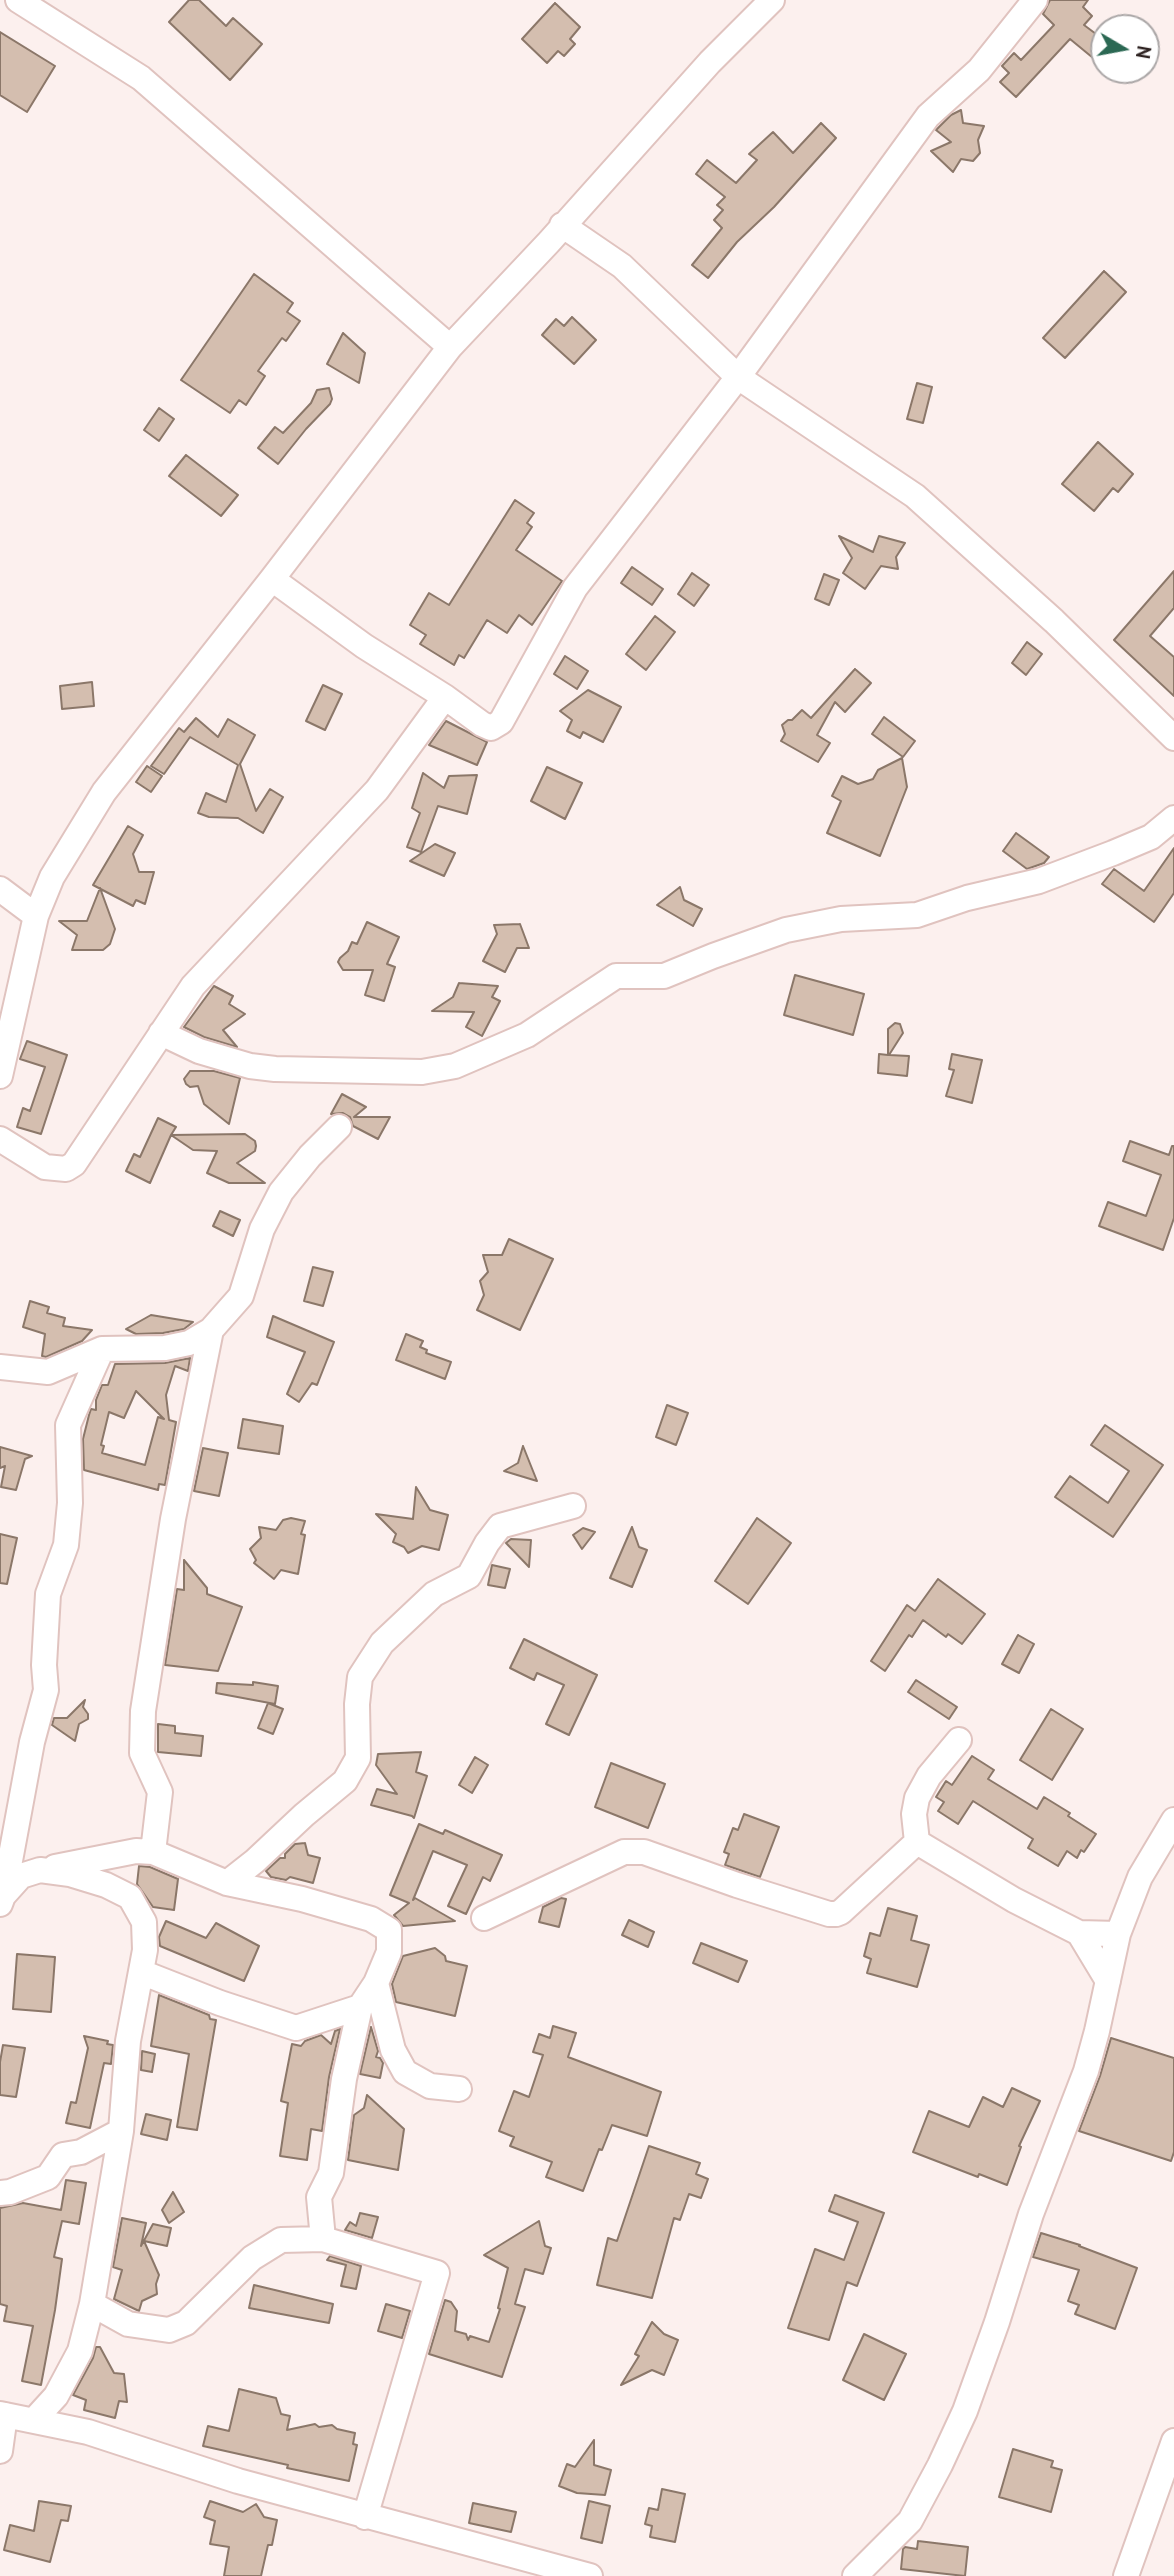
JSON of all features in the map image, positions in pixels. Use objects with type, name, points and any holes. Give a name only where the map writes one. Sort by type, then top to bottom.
[{"type":"street","points":[[18,0],[141,78],[450,347]]},
{"type":"street","points":[[0,1076],[36,916],[57,868],[104,792],[450,347],[549,242],[710,62],[772,0]]},
{"type":"street","points":[[272,579],[363,646],[491,728],[501,722],[575,589],[738,377],[928,116],[979,70],[1035,0]]},
{"type":"street","points":[[562,225],[622,266],[738,377],[915,496],[1054,621],[1174,738]]},
{"type":"street","points":[[0,1139],[45,1167],[66,1169],[74,1164],[193,986],[377,790],[445,697]]},
{"type":"street","points":[[161,1033],[199,1051],[262,1067],[422,1072],[455,1066],[527,1035],[616,976],[664,976],[786,930],[841,919],[917,915],[967,898],[1039,881],[1151,836],[1174,818]]},
{"type":"street","points":[[0,889],[36,916]]},
{"type":"street","points":[[0,1367],[48,1373],[102,1349],[165,1348],[189,1343],[211,1330],[241,1296],[262,1229],[281,1192],[310,1156],[339,1127]]},
{"type":"street","points":[[153,1852],[160,1792],[142,1753],[143,1711],[173,1519],[211,1330]]},
{"type":"street","points":[[2,1900],[32,1742],[46,1690],[44,1665],[48,1594],[66,1545],[70,1503],[68,1425],[102,1349]]},
{"type":"street","points":[[227,1883],[345,1781],[358,1758],[357,1704],[360,1677],[382,1643],[434,1594],[469,1576],[500,1526],[573,1506]]},
{"type":"street","points":[[917,1843],[914,1814],[917,1798],[929,1776],[959,1740]]},
{"type":"street","points":[[855,2576],[910,2521],[965,2411],[1031,2214],[1086,2071],[1118,1934],[1140,1877],[1174,1820]]},
{"type":"street","points":[[484,1918],[624,1852],[644,1852],[737,1885],[836,1914],[917,1843]]},
{"type":"street","points":[[917,1843],[1014,1900],[1079,1933],[1118,1934]]},
{"type":"street","points":[[2,1900],[21,1876],[136,1851],[153,1852],[227,1883],[345,1911],[371,1919],[389,1930],[388,1952],[376,1983],[360,2007],[344,2079],[331,2173],[318,2197],[323,2239]]},
{"type":"street","points":[[35,2419],[56,2396],[80,2351],[92,2304],[121,2131],[128,2041],[145,1950],[144,1922],[130,1897],[106,1885],[69,1874],[40,1870]]},
{"type":"street","points":[[1079,1933],[1108,1981]]},
{"type":"street","points":[[141,1972],[220,2003],[296,2028],[360,2007]]},
{"type":"street","points":[[376,1983],[393,2050],[405,2072],[430,2086],[459,2089]]},
{"type":"street","points":[[0,2193],[10,2192],[48,2176],[63,2155],[81,2152],[121,2131]]},
{"type":"street","points":[[92,2304],[128,2323],[169,2330],[186,2323],[252,2258],[281,2239],[323,2239],[437,2273],[365,2517]]},
{"type":"street","points":[[0,2451],[3,2414],[35,2419],[88,2432],[238,2481],[365,2517],[590,2576]]},
{"type":"street","points":[[1126,2576],[1174,2441]]},
{"type":"building","points":[[189,0],[199,0],[226,26],[233,18],[262,44],[230,80],[169,22]]},
{"type":"building","points":[[1050,0],[1088,0],[1083,7],[1090,14],[1084,25],[1090,30],[1090,55],[1070,39],[1016,97],[1000,82],[1009,73],[1002,66],[1014,53],[1021,60],[1054,25],[1043,14]]},
{"type":"building","points":[[555,3],[580,27],[570,39],[575,44],[564,56],[558,51],[547,63],[522,39]]},
{"type":"building","points":[[0,32],[55,66],[27,112],[0,95]]},
{"type":"building","points":[[961,110],[963,123],[984,126],[978,140],[980,153],[973,161],[961,159],[953,172],[931,151],[951,142],[936,130],[951,115]]},
{"type":"building","points":[[821,123],[836,138],[774,207],[737,242],[708,278],[692,265],[722,228],[714,220],[723,210],[717,205],[725,197],[696,174],[707,160],[736,183],[757,160],[749,154],[773,132],[793,153]]},
{"type":"building","points":[[1104,271],[1126,292],[1065,358],[1043,338]]},
{"type":"building","points":[[254,274],[293,303],[287,312],[300,321],[286,341],[282,338],[258,371],[265,376],[246,405],[239,400],[230,413],[181,380]]},
{"type":"building","points":[[572,317],[596,340],[574,364],[542,335],[556,319],[564,326]]},
{"type":"building","points":[[343,333],[365,353],[359,383],[327,364]]},
{"type":"building","points":[[917,383],[932,387],[923,423],[907,419]]},
{"type":"building","points":[[329,388],[332,399],[330,404],[278,464],[258,448],[275,427],[283,433],[311,403],[317,390]]},
{"type":"building","points":[[159,408],[174,419],[159,441],[144,430]]},
{"type":"building","points":[[1098,442],[1133,474],[1118,492],[1113,488],[1094,511],[1062,484]]},
{"type":"building","points":[[186,455],[238,495],[221,516],[169,476]]},
{"type":"building","points":[[515,500],[534,513],[527,523],[532,527],[516,550],[562,581],[532,625],[519,615],[507,633],[487,620],[464,658],[459,655],[454,665],[420,644],[426,635],[410,625],[429,593],[449,605]]},
{"type":"building","points":[[839,536],[873,552],[879,536],[905,543],[896,557],[898,569],[881,566],[865,589],[843,573],[852,558]]},
{"type":"building","points":[[632,567],[663,589],[652,605],[621,583]]},
{"type":"building","points":[[1174,571],[1174,608],[1150,636],[1174,657],[1174,696],[1114,640]]},
{"type":"building","points":[[692,573],[709,585],[694,606],[678,594]]},
{"type":"building","points":[[824,574],[839,580],[829,605],[815,599]]},
{"type":"building","points":[[655,616],[675,632],[646,670],[626,654]]},
{"type":"building","points":[[1027,642],[1042,654],[1026,675],[1012,663]]},
{"type":"building","points":[[565,656],[588,671],[577,689],[554,674]]},
{"type":"building","points":[[855,669],[871,683],[845,712],[835,702],[817,735],[830,743],[818,762],[781,741],[785,734],[782,725],[802,710],[811,718]]},
{"type":"building","points":[[92,682],[94,706],[62,709],[60,686]]},
{"type":"building","points":[[323,685],[342,694],[325,730],[306,721]]},
{"type":"building","points":[[588,690],[621,707],[603,742],[583,732],[580,738],[567,731],[572,720],[560,711]]},
{"type":"building","points":[[884,717],[915,741],[903,757],[872,734]]},
{"type":"building","points":[[196,718],[218,737],[228,719],[255,735],[240,764],[256,811],[270,789],[283,797],[263,833],[238,818],[209,817],[198,813],[206,793],[226,802],[238,765],[190,737],[164,774],[151,766],[179,728],[184,732]]},
{"type":"building","points":[[446,721],[487,742],[477,765],[429,745]]},
{"type":"building","points":[[902,758],[907,787],[880,856],[827,833],[841,801],[832,796],[842,776],[858,784],[873,779],[878,770]]},
{"type":"building","points":[[147,766],[162,776],[151,792],[136,782]]},
{"type":"building","points":[[547,767],[582,783],[565,819],[531,801]]},
{"type":"building","points":[[423,773],[444,788],[449,776],[477,775],[467,814],[438,806],[421,852],[407,847],[420,813],[412,808]]},
{"type":"building","points":[[128,826],[143,835],[133,854],[139,872],[154,872],[145,904],[136,900],[133,906],[93,885]]},
{"type":"building","points":[[1016,833],[1049,857],[1044,863],[1027,869],[1003,851]]},
{"type":"building","points":[[435,844],[455,853],[444,876],[410,861]]},
{"type":"building","points":[[1174,848],[1174,893],[1154,922],[1102,884],[1114,869],[1144,891]]},
{"type":"building","points":[[680,887],[684,900],[702,909],[693,926],[657,905]]},
{"type":"building","points":[[100,888],[115,929],[110,944],[103,950],[72,950],[77,935],[59,921],[87,921]]},
{"type":"building","points":[[367,922],[399,937],[387,964],[395,967],[384,1001],[365,995],[373,970],[343,970],[338,962],[352,942],[357,944]]},
{"type":"building","points":[[520,924],[529,948],[517,948],[505,972],[483,961],[497,934],[494,925]]},
{"type":"building","points":[[795,975],[864,994],[853,1035],[784,1015]]},
{"type":"building","points":[[459,983],[498,986],[492,997],[500,1001],[482,1036],[466,1027],[474,1012],[432,1011],[453,997]]},
{"type":"building","points":[[214,986],[233,996],[229,1004],[245,1014],[223,1030],[237,1047],[204,1037],[184,1027]]},
{"type":"building","points":[[895,1023],[900,1024],[903,1033],[889,1055],[909,1056],[907,1076],[878,1073],[879,1054],[888,1055],[888,1029]]},
{"type":"building","points":[[27,1041],[67,1055],[41,1134],[17,1127],[23,1108],[30,1111],[45,1067],[20,1059]]},
{"type":"building","points":[[952,1054],[982,1060],[972,1103],[946,1096],[954,1070],[949,1069]]},
{"type":"building","points":[[190,1071],[214,1071],[240,1078],[229,1124],[204,1104],[198,1086],[190,1087],[186,1084],[184,1079]]},
{"type":"building","points":[[342,1094],[366,1107],[354,1117],[390,1117],[378,1139],[353,1126],[350,1117],[343,1113],[331,1114]]},
{"type":"building","points":[[158,1118],[176,1127],[150,1183],[126,1171],[134,1154],[140,1157]]},
{"type":"building","points":[[245,1134],[255,1141],[255,1151],[237,1163],[265,1183],[229,1183],[207,1173],[217,1151],[193,1150],[171,1135]]},
{"type":"building","points":[[1130,1141],[1169,1155],[1174,1146],[1174,1218],[1163,1250],[1099,1226],[1108,1202],[1146,1216],[1161,1175],[1123,1161]]},
{"type":"building","points":[[220,1211],[240,1220],[233,1236],[213,1226]]},
{"type":"building","points":[[509,1239],[553,1259],[520,1330],[477,1310],[484,1295],[480,1281],[488,1272],[483,1255],[502,1255]]},
{"type":"building","points":[[313,1267],[333,1272],[323,1306],[304,1301]]},
{"type":"building","points":[[30,1301],[49,1307],[47,1313],[65,1318],[63,1326],[92,1330],[82,1341],[46,1357],[42,1356],[45,1334],[23,1327]]},
{"type":"building","points":[[151,1315],[193,1322],[184,1329],[163,1333],[136,1334],[126,1329]]},
{"type":"building","points":[[273,1316],[334,1342],[317,1385],[312,1383],[299,1402],[287,1394],[305,1352],[267,1337]]},
{"type":"building","points":[[406,1334],[423,1341],[420,1347],[427,1350],[426,1353],[451,1362],[445,1379],[396,1360]]},
{"type":"building","points":[[190,1358],[188,1371],[175,1366],[166,1395],[169,1420],[176,1422],[165,1485],[159,1484],[158,1490],[84,1470],[83,1439],[89,1415],[91,1409],[96,1410],[96,1400],[102,1385],[108,1385],[115,1364],[165,1363]],"holes":[[[136,1391],[164,1419],[158,1417],[145,1465],[102,1453],[104,1446],[101,1445],[109,1412],[124,1418]]]},
{"type":"building","points":[[667,1405],[688,1413],[676,1445],[656,1437]]},
{"type":"building","points":[[243,1419],[283,1426],[279,1454],[238,1448]]},
{"type":"building","points":[[1105,1425],[1163,1465],[1113,1537],[1055,1497],[1070,1476],[1108,1503],[1129,1471],[1091,1445]]},
{"type":"building","points":[[523,1446],[537,1481],[504,1471],[518,1463]]},
{"type":"building","points":[[0,1447],[32,1456],[25,1459],[16,1490],[1,1487],[5,1466],[0,1468]]},
{"type":"building","points":[[203,1448],[228,1453],[219,1496],[194,1491]]},
{"type":"building","points":[[416,1487],[430,1510],[448,1515],[439,1550],[422,1546],[408,1553],[404,1547],[393,1542],[396,1534],[376,1514],[413,1519]]},
{"type":"building","points":[[291,1518],[305,1521],[301,1534],[305,1535],[298,1574],[281,1570],[274,1579],[254,1563],[256,1560],[250,1549],[261,1538],[259,1527],[276,1530],[283,1520]]},
{"type":"building","points":[[757,1518],[791,1543],[748,1604],[715,1581]]},
{"type":"building","points":[[632,1527],[639,1547],[647,1550],[632,1587],[610,1578]]},
{"type":"building","points":[[583,1528],[595,1532],[582,1549],[573,1535]]},
{"type":"building","points":[[0,1534],[17,1538],[7,1584],[0,1583]]},
{"type":"building","points":[[511,1539],[531,1540],[529,1567],[506,1543]]},
{"type":"building","points":[[184,1560],[207,1588],[207,1594],[242,1607],[218,1671],[165,1665],[177,1589],[184,1590]]},
{"type":"building","points":[[492,1565],[510,1569],[505,1588],[488,1585]]},
{"type":"building","points":[[938,1579],[985,1614],[962,1644],[948,1634],[946,1637],[923,1620],[912,1637],[909,1635],[885,1671],[871,1661],[907,1605],[915,1611]]},
{"type":"building","points":[[1018,1635],[1034,1644],[1019,1673],[1002,1664]]},
{"type":"building","points":[[524,1639],[597,1675],[569,1735],[546,1724],[564,1685],[537,1673],[534,1680],[510,1668]]},
{"type":"building","points":[[916,1680],[957,1707],[949,1719],[908,1692]]},
{"type":"building","points":[[253,1682],[278,1686],[275,1704],[216,1693],[217,1683],[253,1685]]},
{"type":"building","points":[[85,1700],[83,1707],[88,1719],[79,1724],[75,1741],[52,1725],[54,1718],[67,1718]]},
{"type":"building","points":[[268,1703],[283,1709],[273,1734],[258,1728]]},
{"type":"building","points":[[1051,1709],[1083,1729],[1052,1780],[1020,1760]]},
{"type":"building","points":[[158,1724],[175,1726],[175,1733],[203,1736],[201,1756],[158,1752]]},
{"type":"building","points":[[421,1752],[416,1772],[427,1776],[414,1818],[371,1805],[377,1789],[397,1794],[376,1765],[378,1754]]},
{"type":"building","points":[[972,1756],[994,1770],[988,1779],[1037,1809],[1044,1797],[1096,1834],[1084,1852],[1081,1850],[1077,1858],[1067,1851],[1058,1866],[1028,1848],[1033,1839],[973,1801],[958,1824],[938,1811],[944,1802],[936,1797],[946,1781],[952,1785]]},
{"type":"building","points":[[475,1757],[488,1765],[472,1793],[459,1785]]},
{"type":"building","points":[[611,1763],[665,1784],[648,1828],[595,1807]]},
{"type":"building","points":[[744,1814],[779,1827],[760,1877],[725,1865],[729,1854],[724,1852],[733,1828],[738,1830]]},
{"type":"building","points":[[419,1824],[443,1834],[445,1830],[502,1855],[490,1881],[483,1877],[466,1914],[448,1906],[467,1865],[433,1851],[413,1900],[415,1898],[455,1921],[403,1926],[394,1915],[409,1903],[390,1895]]},
{"type":"building","points":[[305,1843],[308,1855],[320,1858],[313,1883],[290,1877],[286,1880],[271,1877],[266,1871],[280,1858],[285,1858],[285,1854],[295,1844]]},
{"type":"building","points":[[139,1866],[150,1867],[178,1879],[174,1910],[153,1907],[137,1884]]},
{"type":"building","points":[[561,1898],[566,1899],[559,1927],[539,1922],[543,1907]]},
{"type":"building","points":[[888,1908],[917,1916],[911,1940],[929,1945],[917,1987],[867,1973],[871,1959],[864,1956],[870,1933],[880,1936]]},
{"type":"building","points":[[629,1920],[654,1932],[648,1947],[622,1935]]},
{"type":"building","points":[[166,1921],[206,1938],[216,1923],[259,1946],[244,1981],[160,1946],[159,1937]]},
{"type":"building","points":[[701,1943],[747,1961],[738,1982],[693,1963]]},
{"type":"building","points":[[435,1948],[445,1956],[446,1961],[467,1966],[455,2016],[396,2002],[392,1984],[403,1956]]},
{"type":"building","points":[[17,1954],[55,1957],[51,2012],[13,2009]]},
{"type":"building","points":[[159,1995],[216,2020],[197,2130],[177,2127],[189,2054],[151,2046]]},
{"type":"building","points":[[553,2026],[576,2033],[568,2057],[661,2092],[647,2136],[612,2125],[602,2150],[599,2149],[583,2191],[546,2177],[552,2162],[510,2146],[514,2137],[499,2131],[514,2091],[529,2097],[543,2055],[533,2052],[539,2034],[550,2038]]},
{"type":"building","points":[[371,2027],[378,2051],[376,2057],[383,2063],[380,2078],[360,2074]]},
{"type":"building","points":[[340,2029],[329,2077],[322,2131],[311,2129],[307,2160],[280,2156],[288,2103],[281,2101],[292,2044],[301,2046],[305,2041],[321,2035],[331,2044],[335,2031]]},
{"type":"building","points":[[84,2036],[108,2041],[107,2044],[113,2045],[111,2064],[104,2063],[90,2128],[66,2123],[71,2102],[76,2103],[88,2048]]},
{"type":"building","points":[[1111,2038],[1174,2058],[1174,2152],[1171,2161],[1079,2131]]},
{"type":"building","points":[[3,2045],[25,2048],[16,2097],[0,2095]]},
{"type":"building","points":[[142,2051],[155,2054],[152,2072],[141,2070]]},
{"type":"building","points":[[1012,2088],[1040,2101],[1019,2146],[1021,2147],[1007,2185],[913,2152],[929,2111],[969,2127],[983,2097],[1003,2107]]},
{"type":"building","points":[[367,2095],[404,2129],[398,2170],[348,2160],[354,2115],[364,2108]]},
{"type":"building","points":[[146,2114],[171,2120],[167,2140],[141,2134]]},
{"type":"building","points":[[649,2146],[700,2163],[696,2174],[708,2179],[701,2198],[689,2194],[680,2220],[674,2218],[652,2298],[597,2285],[608,2238],[617,2241]]},
{"type":"building","points":[[66,2180],[86,2183],[79,2224],[62,2221],[54,2257],[62,2259],[41,2385],[22,2381],[33,2326],[4,2321],[7,2306],[0,2304],[0,2208],[23,2203],[61,2210]]},
{"type":"building","points":[[173,2192],[184,2212],[169,2223],[162,2210]]},
{"type":"building","points":[[835,2195],[884,2213],[857,2286],[847,2282],[829,2340],[788,2328],[815,2249],[844,2260],[858,2222],[829,2211]]},
{"type":"building","points":[[360,2213],[378,2217],[372,2238],[345,2230],[350,2222],[356,2226]]},
{"type":"building","points":[[122,2218],[146,2223],[141,2246],[153,2224],[171,2228],[167,2246],[144,2241],[159,2275],[157,2294],[142,2301],[139,2311],[114,2299],[122,2270],[113,2267]]},
{"type":"building","points":[[539,2221],[545,2246],[551,2248],[543,2274],[525,2269],[515,2304],[525,2307],[502,2377],[429,2354],[445,2300],[451,2302],[457,2311],[455,2331],[466,2334],[468,2340],[470,2336],[489,2342],[500,2309],[498,2308],[508,2268],[484,2255]]},
{"type":"building","points":[[1041,2233],[1137,2268],[1115,2329],[1075,2314],[1079,2305],[1068,2301],[1079,2270],[1033,2257]]},
{"type":"building","points":[[330,2256],[361,2266],[356,2289],[341,2286],[346,2265],[327,2260]]},
{"type":"building","points":[[254,2285],[333,2304],[329,2323],[249,2308]]},
{"type":"building","points":[[386,2304],[410,2311],[402,2338],[378,2331]]},
{"type":"building","points":[[652,2322],[664,2334],[678,2340],[664,2375],[652,2370],[621,2385],[639,2356],[635,2354]]},
{"type":"building","points":[[864,2334],[906,2354],[884,2400],[843,2380]]},
{"type":"building","points":[[96,2347],[100,2347],[114,2373],[124,2374],[127,2402],[119,2401],[115,2418],[84,2410],[86,2400],[73,2395]]},
{"type":"building","points":[[239,2389],[276,2398],[281,2414],[290,2416],[287,2430],[315,2424],[319,2427],[332,2425],[337,2429],[355,2433],[353,2444],[357,2445],[349,2481],[203,2446],[208,2426],[229,2431]]},
{"type":"building","points":[[594,2440],[594,2465],[611,2470],[605,2495],[577,2493],[559,2486],[567,2464],[575,2467]]},
{"type":"building","points":[[1013,2449],[1053,2461],[1051,2467],[1062,2470],[1051,2512],[999,2497]]},
{"type":"building","points":[[662,2489],[685,2494],[675,2542],[650,2537],[652,2526],[645,2524],[649,2508],[658,2510]]},
{"type":"building","points":[[39,2501],[71,2506],[68,2521],[61,2520],[50,2562],[4,2550],[10,2525],[34,2531]]},
{"type":"building","points":[[210,2501],[243,2512],[256,2504],[264,2517],[277,2520],[261,2576],[224,2576],[229,2547],[210,2544],[215,2521],[204,2517]]},
{"type":"building","points":[[589,2501],[610,2506],[602,2543],[581,2538]]},
{"type":"building","points":[[473,2503],[516,2512],[511,2532],[469,2523]]},
{"type":"building","points":[[918,2541],[968,2547],[965,2576],[901,2569],[903,2549],[917,2549]]}]
